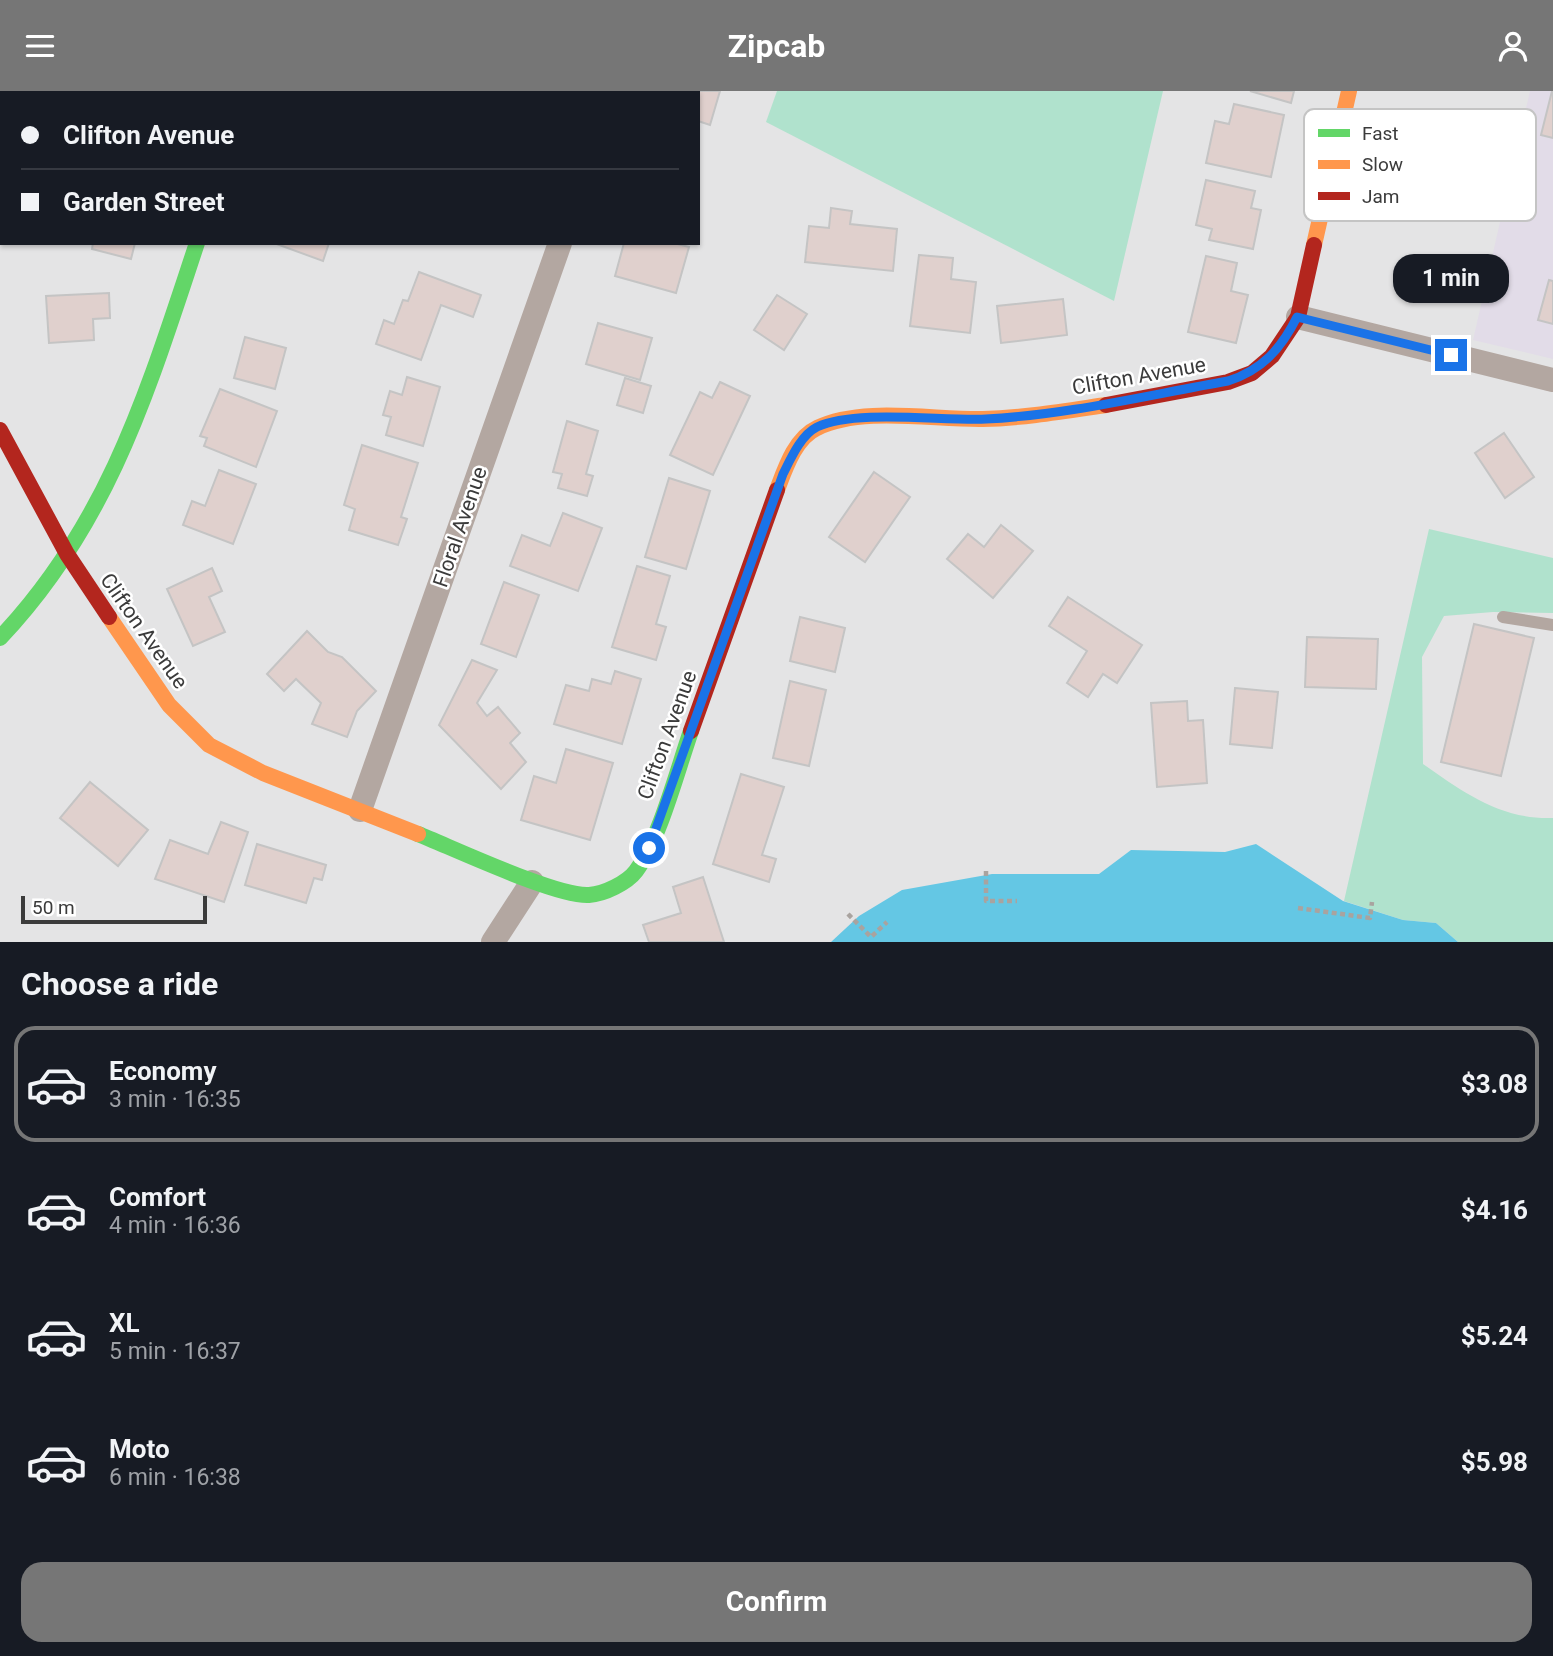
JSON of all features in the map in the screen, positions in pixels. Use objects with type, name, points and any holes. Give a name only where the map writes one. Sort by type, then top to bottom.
[{"type":"street","name":"Clifton Avenue","points":[[1345,109],[1349,91]]},
{"type":"street","name":"Clifton Avenue","points":[[0,430],[67,554],[169,705],[209,745],[263,773],[360,810],[532,882],[589,895],[613,888],[635,873],[649,848],[783,474],[797,448],[815,428],[842,419],[986,419],[1038,414],[1228,381],[1252,373],[1272,356],[1297,317],[1319,221]]},
{"type":"street","points":[[0,638],[32,603],[67,554],[107,486],[147,390],[196,245]]},
{"type":"street","name":"Floral Avenue","points":[[360,810],[559,245]]},
{"type":"street","points":[[1297,317],[1553,380]]},
{"type":"street","points":[[493,942],[532,882]]},
{"type":"lane","points":[[1503,617],[1553,625]]},
{"type":"path","points":[[986,871],[986,901],[1017,901]]},
{"type":"path","points":[[1298,908],[1370,918],[1373,902]]},
{"type":"path","points":[[848,914],[871,937],[887,922]]},
{"type":"shaded area","points":[[1530,91],[1553,91],[1553,359],[1473,340],[1500,221],[1536,221],[1536,109],[1526,109]]},
{"type":"green space","points":[[777,91],[1163,91],[1114,301],[766,122]]},
{"type":"green space","points":[[1429,529],[1553,558],[1553,613],[1493,612],[1444,616],[1422,657],[1423,764],[1468,794],[1500,809],[1516,814],[1553,818],[1553,942],[1458,942],[1436,923],[1403,920],[1344,901]]},
{"type":"water","points":[[1256,844],[1343,901],[1403,920],[1436,923],[1458,942],[831,942],[859,916],[902,890],[992,874],[1099,874],[1131,850],[1225,852]]},
{"type":"building","points":[[700,91],[720,91],[710,125],[700,122]]},
{"type":"building","points":[[1250,91],[1294,91],[1291,103]]},
{"type":"building","points":[[1553,91],[1553,138],[1541,135]]},
{"type":"building","points":[[1234,104],[1284,115],[1271,177],[1206,163],[1215,121],[1229,124]]},
{"type":"building","points":[[1206,180],[1255,191],[1251,208],[1261,210],[1253,249],[1209,240],[1212,229],[1196,225]]},
{"type":"building","points":[[831,208],[852,211],[850,224],[897,229],[893,271],[805,262],[809,226],[829,228]]},
{"type":"building","points":[[93,245],[134,245],[131,259],[92,249]]},
{"type":"building","points":[[279,245],[328,245],[323,261]]},
{"type":"building","points":[[623,245],[689,247],[676,293],[615,276]]},
{"type":"building","points":[[919,255],[953,258],[951,279],[976,282],[970,333],[910,326]]},
{"type":"building","points":[[1206,256],[1237,263],[1231,291],[1248,295],[1236,343],[1188,332]]},
{"type":"building","points":[[419,272],[481,295],[473,317],[441,305],[421,360],[376,344],[384,320],[394,324],[403,300],[408,301]]},
{"type":"building","points":[[1549,280],[1553,281],[1553,324],[1538,320]]},
{"type":"building","points":[[109,293],[110,318],[93,319],[94,340],[49,343],[46,296]]},
{"type":"building","points":[[777,295],[807,314],[784,350],[754,330]]},
{"type":"building","points":[[1063,299],[1067,335],[1001,343],[997,306]]},
{"type":"building","points":[[598,323],[652,338],[640,380],[586,364]]},
{"type":"building","points":[[245,337],[286,348],[275,389],[234,378]]},
{"type":"building","points":[[407,377],[440,387],[423,446],[386,435],[391,417],[383,415],[390,391],[402,395]]},
{"type":"building","points":[[625,378],[651,386],[643,413],[617,405]]},
{"type":"building","points":[[720,382],[750,396],[713,475],[670,455],[700,392],[712,398]]},
{"type":"building","points":[[220,389],[277,411],[256,467],[204,446],[207,438],[200,436]]},
{"type":"building","points":[[567,421],[598,431],[586,474],[593,476],[587,496],[558,488],[562,474],[553,472]]},
{"type":"building","points":[[1504,433],[1534,477],[1505,498],[1475,453]]},
{"type":"building","points":[[362,445],[418,463],[401,517],[407,519],[398,545],[349,530],[355,509],[344,505]]},
{"type":"building","points":[[219,470],[256,484],[233,544],[183,525],[192,501],[205,506]]},
{"type":"building","points":[[874,472],[910,497],[865,562],[829,537]]},
{"type":"building","points":[[669,478],[710,491],[686,569],[645,557]]},
{"type":"building","points":[[563,513],[602,528],[578,591],[510,566],[522,535],[550,546]]},
{"type":"building","points":[[1001,525],[1033,551],[993,598],[947,559],[968,534],[984,547]]},
{"type":"building","points":[[637,566],[670,576],[656,624],[666,627],[656,660],[612,647]]},
{"type":"building","points":[[212,568],[222,591],[209,597],[225,632],[193,646],[167,589]]},
{"type":"building","points":[[504,582],[539,595],[516,657],[481,644]]},
{"type":"building","points":[[1068,597],[1142,645],[1117,683],[1103,674],[1088,697],[1067,683],[1087,651],[1049,626]]},
{"type":"building","points":[[800,617],[845,628],[835,672],[790,661]]},
{"type":"building","points":[[1474,624],[1534,638],[1501,776],[1441,762]]},
{"type":"building","points":[[307,631],[328,652],[342,657],[376,691],[357,711],[347,737],[312,724],[321,703],[296,679],[284,691],[267,674]]},
{"type":"building","points":[[1307,637],[1378,639],[1376,689],[1305,687]]},
{"type":"building","points":[[472,660],[497,670],[477,703],[487,716],[498,707],[520,733],[510,743],[526,762],[501,789],[439,725]]},
{"type":"building","points":[[615,671],[641,679],[622,744],[554,724],[566,685],[589,691],[592,679],[611,684]]},
{"type":"building","points":[[790,681],[826,690],[809,766],[773,758]]},
{"type":"building","points":[[1235,688],[1278,692],[1272,748],[1230,744]]},
{"type":"building","points":[[1187,701],[1188,721],[1203,720],[1207,783],[1157,787],[1151,703]]},
{"type":"building","points":[[566,749],[613,763],[590,840],[521,820],[534,776],[556,783]]},
{"type":"building","points":[[741,774],[784,787],[762,855],[776,859],[769,882],[713,864]]},
{"type":"building","points":[[90,782],[148,830],[118,866],[60,818]]},
{"type":"building","points":[[221,822],[248,832],[224,902],[155,879],[170,840],[208,854]]},
{"type":"building","points":[[257,844],[326,865],[322,880],[314,878],[306,903],[245,885]]},
{"type":"building","points":[[703,877],[724,942],[649,942],[643,925],[681,913],[673,887]]},
{"type":"traffic: fast","points":[[0,638],[38,594],[70,548],[121,453],[161,351],[196,245]]},
{"type":"traffic: fast","points":[[418,834],[505,871],[574,894],[589,895],[608,890],[632,875],[645,857],[660,823],[691,731]]},
{"type":"traffic: slow","points":[[1345,109],[1349,91]]},
{"type":"traffic: slow","points":[[1314,245],[1319,221]]},
{"type":"traffic: slow","points":[[777,490],[797,446],[809,433],[835,421],[876,416],[998,418],[1106,405]]},
{"type":"traffic: slow","points":[[109,617],[169,705],[209,745],[263,773],[418,834]]},
{"type":"traffic: jam","points":[[1106,405],[1228,382],[1252,373],[1272,356],[1298,317],[1314,245]]},
{"type":"traffic: jam","points":[[0,430],[67,554],[109,617]]},
{"type":"traffic: jam","points":[[691,731],[777,490]]},
{"type":"route","points":[[649,848],[783,474],[797,448],[815,428],[842,419],[986,419],[1038,414],[1228,381],[1252,373],[1272,356],[1289,334],[1297,317],[1451,355]]}]
